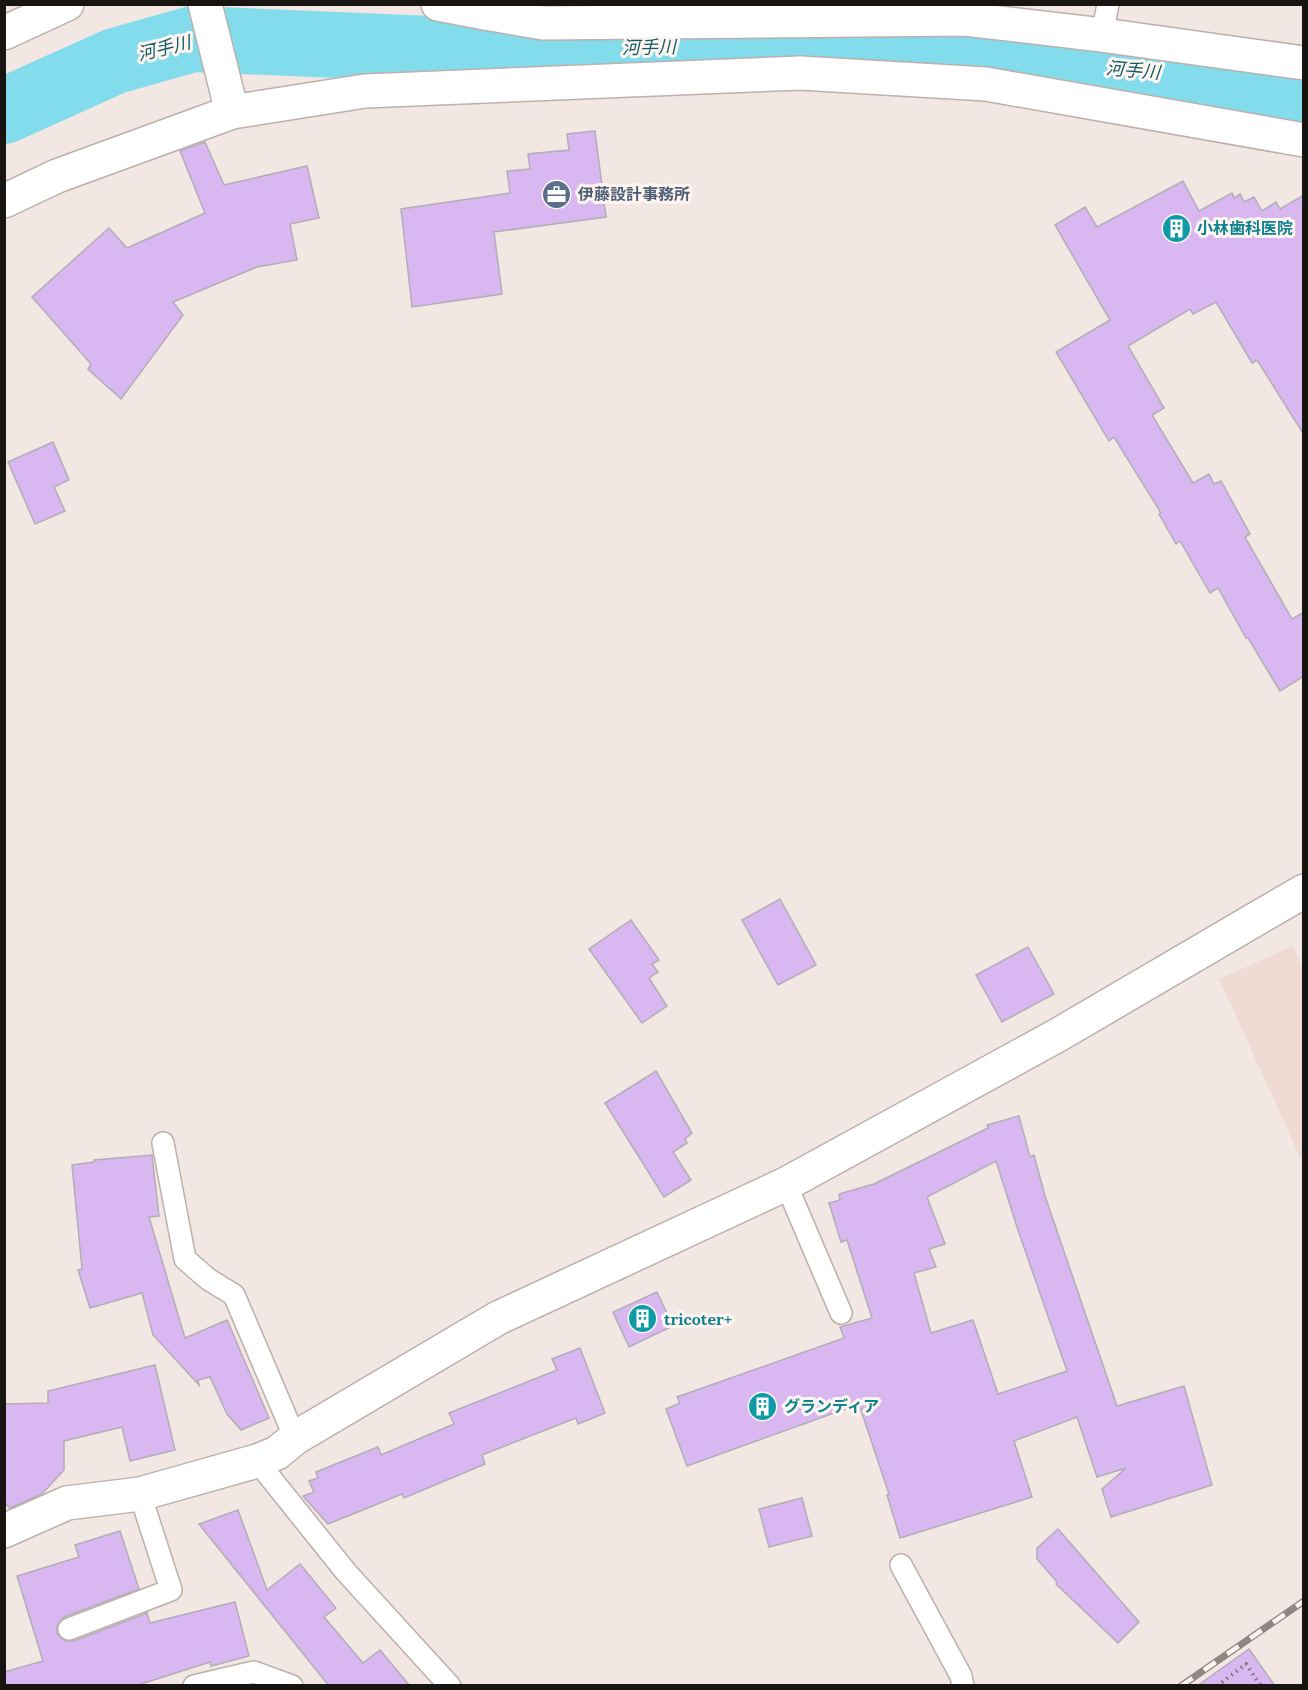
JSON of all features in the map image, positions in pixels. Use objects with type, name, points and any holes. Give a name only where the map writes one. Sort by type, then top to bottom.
[{"type":"street","points":[[4,33],[67,4]]},
{"type":"street","points":[[438,4],[485,9],[543,23],[964,12],[1105,20],[1304,63]]},
{"type":"street","points":[[206,7],[230,105]]},
{"type":"street","points":[[4,201],[57,176],[230,105],[365,91],[800,73],[986,84],[1304,140]]},
{"type":"street","points":[[4,220],[57,176]]},
{"type":"street","points":[[4,1531],[68,1503],[140,1494],[277,1453],[295,1438],[498,1318],[786,1184],[1058,1035],[1304,891]]},
{"type":"lane","points":[[163,1143],[185,1259],[208,1279],[234,1295],[295,1438]]},
{"type":"lane","points":[[786,1184],[841,1313]]},
{"type":"lane","points":[[256,1461],[346,1572],[450,1686]]},
{"type":"lane","points":[[69,1629],[171,1590],[140,1494]]},
{"type":"lane","points":[[901,1565],[961,1676],[963,1686]]},
{"type":"lane","points":[[194,1686],[254,1672],[292,1686]]},
{"type":"path","points":[[1217,1686],[1246,1664],[1261,1686]]},
{"type":"shaded area","points":[[1293,946],[1304,970],[1303,1164],[1219,979]]},
{"type":"building","points":[[595,131],[606,217],[494,232],[502,294],[412,307],[401,209],[510,193],[507,171],[530,169],[528,154],[569,150],[567,134]]},
{"type":"building","points":[[205,142],[224,185],[307,166],[319,218],[290,224],[297,260],[257,267],[173,302],[183,315],[121,399],[88,369],[91,364],[32,297],[109,228],[127,248],[205,213],[180,151]]},
{"type":"building","points":[[1183,181],[1199,211],[1232,193],[1234,198],[1240,194],[1244,202],[1254,197],[1262,211],[1276,202],[1280,209],[1304,195],[1304,435],[1257,360],[1252,363],[1216,302],[1193,314],[1190,309],[1128,346],[1164,408],[1152,415],[1193,483],[1209,474],[1214,484],[1221,481],[1250,534],[1245,537],[1292,619],[1304,612],[1304,676],[1280,691],[1218,588],[1210,593],[1180,541],[1176,544],[1159,514],[1161,513],[1114,437],[1109,441],[1056,352],[1110,320],[1055,225],[1085,207],[1097,227]]},
{"type":"building","points":[[53,442],[69,480],[54,487],[65,511],[35,524],[8,462]]},
{"type":"building","points":[[780,899],[816,965],[778,985],[742,920]]},
{"type":"building","points":[[631,920],[659,960],[652,964],[658,972],[649,978],[667,1006],[642,1023],[589,949]]},
{"type":"building","points":[[1028,947],[1054,994],[1002,1022],[976,975]]},
{"type":"building","points":[[656,1071],[692,1133],[685,1139],[687,1143],[673,1152],[691,1180],[664,1197],[605,1103]]},
{"type":"building","points":[[1019,1116],[1030,1157],[1034,1155],[1045,1196],[1117,1406],[1184,1386],[1212,1485],[1111,1517],[1102,1489],[1126,1468],[1097,1477],[1077,1417],[1014,1441],[1032,1497],[900,1538],[887,1495],[889,1494],[859,1404],[687,1466],[666,1409],[680,1403],[677,1397],[844,1338],[840,1327],[872,1318],[847,1240],[841,1242],[829,1203],[840,1200],[839,1194],[874,1184],[988,1128],[987,1125]],"holes":[[[996,1161],[1067,1371],[998,1394],[973,1320],[931,1333],[914,1273],[936,1267],[929,1249],[945,1244],[927,1197]]]},
{"type":"building","points":[[152,1155],[159,1216],[149,1217],[185,1338],[227,1320],[269,1418],[241,1430],[227,1414],[210,1377],[198,1380],[199,1385],[153,1335],[142,1293],[90,1308],[78,1270],[82,1269],[72,1165],[94,1162],[94,1160]]},
{"type":"building","name":"tricoter+","points":[[657,1292],[673,1326],[629,1347],[613,1312]]},
{"type":"building","points":[[580,1348],[605,1413],[578,1424],[576,1418],[482,1455],[485,1464],[404,1498],[402,1494],[328,1524],[303,1496],[314,1492],[309,1481],[318,1478],[316,1472],[378,1447],[381,1455],[454,1424],[449,1413],[557,1370],[552,1359]]},
{"type":"building","points":[[155,1365],[175,1450],[130,1461],[122,1427],[64,1441],[64,1470],[42,1494],[10,1508],[4,1502],[4,1404],[48,1403],[48,1391]]},
{"type":"building","points":[[802,1498],[812,1536],[769,1547],[759,1509]]},
{"type":"building","points":[[238,1510],[267,1590],[300,1564],[336,1608],[324,1617],[363,1663],[380,1650],[410,1686],[329,1686],[199,1524]]},
{"type":"building","points":[[1058,1529],[1139,1622],[1118,1643],[1056,1584],[1057,1582],[1037,1559],[1037,1548]]},
{"type":"building","points":[[120,1531],[139,1589],[64,1617],[57,1626],[57,1633],[61,1638],[74,1641],[147,1613],[150,1623],[235,1602],[249,1656],[211,1666],[210,1662],[135,1686],[4,1686],[4,1672],[43,1661],[17,1576],[79,1557],[75,1545]]},
{"type":"building","points":[[1249,1649],[1275,1686],[1197,1686]]},
{"type":"waterway","name":"河手川","points":[[4,111],[115,61],[193,39],[479,51],[841,42],[1221,78],[1304,93]]},
{"type":"railway","points":[[1181,1686],[1304,1601]]},
{"type":"place","name":"伊藤設計事務所","points":[[557,194]]},
{"type":"place","name":"小林歯科医院","points":[[1176,228]]},
{"type":"place","name":"tricoter+","points":[[643,1319]]},
{"type":"place","name":"グランディア","points":[[763,1406]]}]
